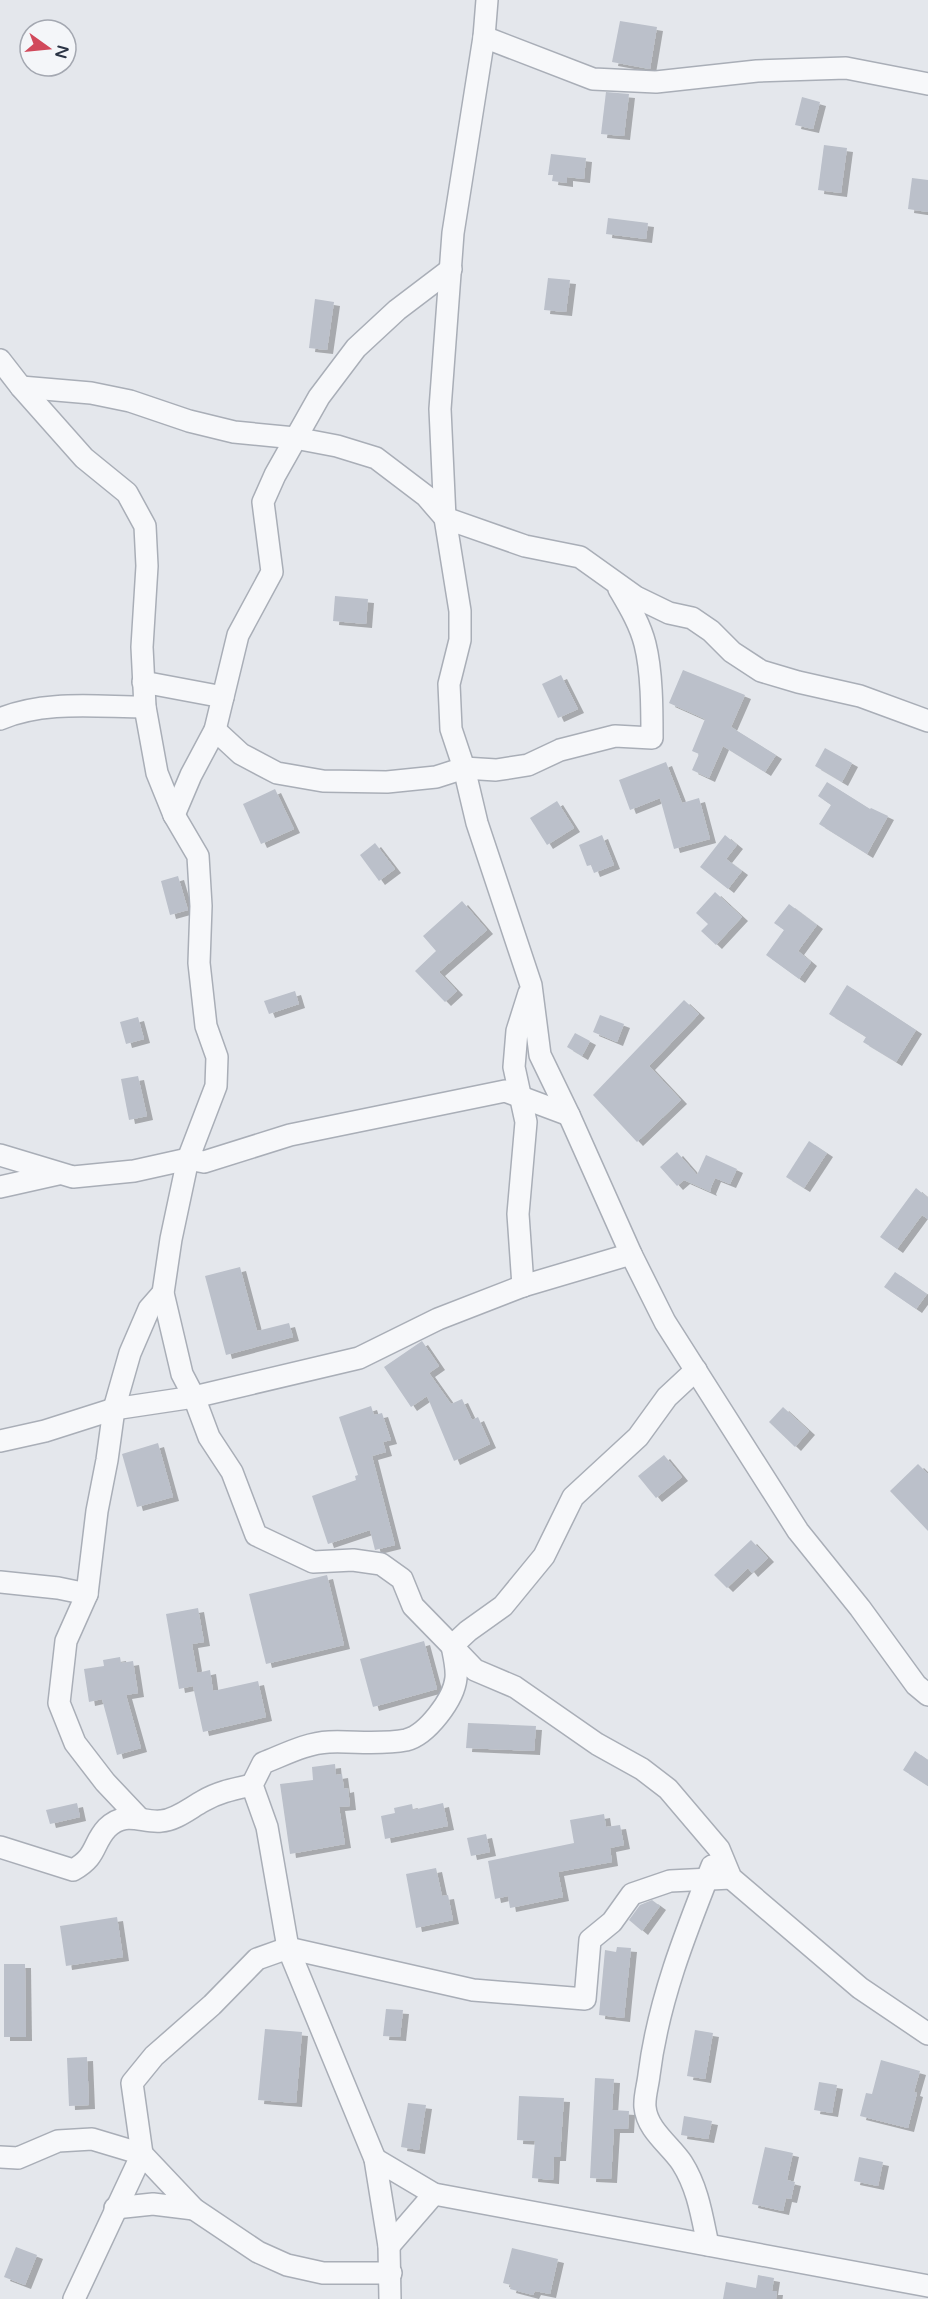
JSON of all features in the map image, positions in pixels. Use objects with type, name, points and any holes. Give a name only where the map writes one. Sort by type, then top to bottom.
[{"type":"street","points":[[487,0],[484,37],[453,233],[440,409],[445,518],[460,611],[460,640],[449,684],[451,729],[464,768],[477,823],[531,986],[540,1055],[631,1254],[665,1322],[798,1531],[860,1608],[916,1684],[928,1695]]},
{"type":"street","points":[[484,37],[593,79],[656,82],[757,71],[846,68],[928,84]]},
{"type":"street","points":[[174,815],[191,775],[215,730],[238,635],[272,572],[263,501],[319,397],[356,348],[397,310],[450,269]]},
{"type":"street","points":[[0,360],[84,458],[127,493],[145,526],[147,566],[142,647],[145,707],[157,773],[174,815],[198,856],[201,906],[199,963],[206,1026],[217,1057],[216,1086],[188,1159],[171,1239],[163,1293],[182,1374],[194,1397],[209,1437],[232,1472],[256,1535],[313,1562],[352,1560],[381,1564],[402,1579],[413,1606],[475,1670],[514,1688],[597,1744],[642,1769],[668,1789],[719,1849],[730,1878],[860,1988],[928,2034]]},
{"type":"street","points":[[21,387],[91,393],[130,401],[189,421],[234,432],[295,438],[337,446],[376,458],[426,496],[445,518],[525,546],[580,557],[636,597],[669,613],[692,618],[711,631],[732,652],[761,671],[860,696],[928,721]]},
{"type":"street","points":[[215,730],[241,754],[277,773],[323,781],[387,783],[436,777],[464,768],[496,770],[528,765],[560,750],[615,736],[652,738],[652,706],[645,644],[633,612],[616,584]]},
{"type":"street","points":[[143,682],[223,697]]},
{"type":"street","points":[[0,719],[14,713],[43,707],[145,707]]},
{"type":"street","points":[[524,1286],[518,1214],[526,1122],[514,1067],[517,1031],[531,986]]},
{"type":"street","points":[[0,1155],[73,1177],[134,1171],[188,1159],[204,1162],[290,1135],[505,1091],[569,1115]]},
{"type":"street","points":[[0,1187],[62,1173]]},
{"type":"street","points":[[0,1441],[45,1431],[114,1409],[194,1397],[359,1358],[438,1319],[524,1286],[631,1254]]},
{"type":"street","points":[[139,1818],[105,1782],[75,1743],[59,1703],[66,1641],[87,1594],[97,1511],[114,1409],[130,1353],[149,1309],[163,1293]]},
{"type":"street","points":[[452,1646],[468,1631],[503,1606],[544,1556],[573,1497],[638,1437],[667,1397],[696,1370]]},
{"type":"street","points":[[0,1582],[58,1588],[87,1594]]},
{"type":"street","points":[[390,2299],[389,2246],[375,2159],[288,1948],[267,1827],[252,1785],[263,1763],[298,1749],[327,1742],[360,1744],[409,1739],[426,1728],[445,1708],[456,1679],[452,1646]]},
{"type":"street","points":[[0,1847],[73,1870],[86,1863],[108,1828],[123,1819],[139,1818],[161,1821],[179,1815],[226,1790],[252,1785]]},
{"type":"street","points":[[708,2245],[698,2195],[682,2163],[654,2130],[645,2107],[651,2057],[662,2009],[682,1941],[719,1849]]},
{"type":"street","points":[[74,2299],[142,2154],[132,2083],[154,2056],[212,2005],[257,1959],[288,1948],[472,1990],[585,1999],[590,1940],[612,1922],[632,1894],[670,1881],[730,1878]]},
{"type":"street","points":[[0,2157],[18,2158],[58,2141],[92,2139],[142,2154],[194,2209],[258,2252],[287,2265],[322,2273],[391,2273]]},
{"type":"street","points":[[375,2159],[434,2194],[928,2286]]},
{"type":"street","points":[[389,2246],[434,2194]]},
{"type":"street","points":[[115,2208],[153,2204],[194,2209]]},
{"type":"building","points":[[620,21],[657,27],[650,69],[612,62]]},
{"type":"building","points":[[606,92],[629,94],[624,136],[601,134]]},
{"type":"building","points":[[802,97],[820,102],[813,129],[795,125]]},
{"type":"building","points":[[824,145],[847,148],[841,193],[818,190]]},
{"type":"building","points":[[551,154],[586,158],[584,179],[567,177],[567,183],[552,181],[553,175],[548,175]]},
{"type":"building","points":[[912,178],[928,180],[928,212],[908,209]]},
{"type":"building","points":[[608,218],[648,223],[646,239],[606,234]]},
{"type":"building","points":[[548,278],[570,280],[566,312],[544,310]]},
{"type":"building","points":[[315,299],[334,302],[327,350],[309,348]]},
{"type":"building","points":[[335,596],[368,599],[366,624],[333,621]]},
{"type":"building","points":[[683,670],[745,695],[731,727],[776,755],[765,772],[723,746],[709,778],[692,770],[699,754],[692,751],[705,719],[669,703]]},
{"type":"building","points":[[561,675],[578,709],[558,718],[542,684]]},
{"type":"building","points":[[825,748],[852,763],[842,782],[815,766]]},
{"type":"building","points":[[666,762],[682,803],[699,798],[710,839],[674,849],[660,798],[630,810],[619,780]]},
{"type":"building","points":[[827,782],[870,809],[888,816],[867,854],[819,824],[831,805],[818,796]]},
{"type":"building","points":[[275,789],[294,829],[261,844],[243,804]]},
{"type":"building","points":[[557,801],[574,828],[547,845],[530,818]]},
{"type":"building","points":[[602,835],[614,865],[594,873],[591,865],[587,866],[579,845]]},
{"type":"building","points":[[725,835],[737,845],[726,859],[742,871],[728,889],[700,867]]},
{"type":"building","points":[[375,843],[395,869],[379,881],[360,855]]},
{"type":"building","points":[[178,876],[188,910],[170,915],[161,881]]},
{"type":"building","points":[[715,892],[742,917],[716,945],[701,931],[708,924],[696,913]]},
{"type":"building","points":[[462,901],[487,930],[439,972],[457,991],[445,1002],[415,971],[436,951],[423,936]]},
{"type":"building","points":[[789,904],[817,925],[798,951],[811,962],[799,979],[766,955],[784,930],[774,923]]},
{"type":"building","points":[[847,985],[916,1030],[896,1062],[863,1042],[866,1037],[829,1014]]},
{"type":"building","points":[[295,991],[299,1004],[269,1014],[264,1001]]},
{"type":"building","points":[[684,1000],[699,1014],[649,1066],[681,1100],[637,1142],[593,1095]]},
{"type":"building","points":[[600,1015],[624,1024],[617,1042],[593,1032]]},
{"type":"building","points":[[138,1017],[144,1039],[126,1044],[120,1022]]},
{"type":"building","points":[[575,1033],[590,1041],[582,1056],[567,1047]]},
{"type":"building","points":[[138,1076],[147,1116],[129,1120],[121,1079]]},
{"type":"building","points":[[809,1141],[827,1153],[804,1188],[786,1177]]},
{"type":"building","points":[[677,1152],[697,1175],[706,1155],[737,1169],[730,1184],[715,1178],[711,1192],[684,1180],[677,1186],[660,1167]]},
{"type":"building","points":[[916,1188],[928,1198],[928,1219],[922,1215],[897,1249],[880,1237]]},
{"type":"building","points":[[240,1267],[257,1331],[289,1323],[293,1337],[226,1355],[205,1276]]},
{"type":"building","points":[[895,1272],[927,1294],[916,1309],[884,1287]]},
{"type":"building","points":[[422,1341],[439,1366],[429,1373],[451,1404],[462,1399],[472,1420],[478,1417],[490,1444],[454,1461],[427,1396],[411,1407],[384,1367]]},
{"type":"building","points":[[371,1406],[374,1415],[382,1413],[391,1440],[383,1442],[386,1452],[372,1456],[395,1545],[375,1550],[370,1530],[328,1544],[312,1496],[356,1480],[355,1476],[358,1475],[339,1417]]},
{"type":"building","points":[[783,1407],[809,1431],[795,1447],[769,1422]]},
{"type":"building","points":[[158,1443],[173,1497],[137,1507],[122,1454]]},
{"type":"building","points":[[664,1455],[682,1477],[656,1498],[638,1476]]},
{"type":"building","points":[[918,1464],[928,1474],[928,1531],[890,1491]]},
{"type":"building","points":[[751,1540],[768,1558],[752,1573],[748,1568],[727,1588],[714,1575]]},
{"type":"building","points":[[327,1575],[344,1645],[266,1664],[249,1594]]},
{"type":"building","points":[[198,1608],[204,1642],[192,1644],[197,1673],[210,1670],[213,1691],[258,1681],[266,1717],[203,1732],[193,1686],[179,1689],[166,1614]]},
{"type":"building","points":[[424,1641],[437,1689],[373,1707],[360,1659]]},
{"type":"building","points":[[120,1657],[121,1663],[133,1661],[138,1693],[126,1695],[141,1748],[117,1755],[102,1699],[89,1702],[84,1669],[104,1666],[103,1660]]},
{"type":"building","points":[[468,1723],[536,1726],[534,1751],[466,1748]]},
{"type":"building","points":[[915,1751],[928,1760],[928,1786],[903,1770]]},
{"type":"building","points":[[335,1764],[336,1775],[342,1774],[344,1789],[348,1788],[350,1806],[339,1807],[345,1844],[290,1854],[280,1784],[313,1780],[312,1767]]},
{"type":"building","points":[[77,1803],[80,1817],[50,1824],[46,1810]]},
{"type":"building","points":[[443,1803],[448,1826],[385,1839],[381,1816],[395,1813],[394,1808],[412,1804],[413,1810]]},
{"type":"building","points":[[604,1814],[606,1827],[620,1825],[624,1845],[610,1848],[612,1862],[558,1872],[563,1897],[510,1908],[508,1896],[495,1899],[488,1861],[574,1843],[570,1820]]},
{"type":"building","points":[[486,1834],[490,1852],[471,1856],[467,1838]]},
{"type":"building","points":[[436,1868],[442,1896],[448,1895],[453,1920],[416,1928],[406,1874]]},
{"type":"building","points":[[652,1900],[660,1906],[642,1931],[629,1920],[640,1905]]},
{"type":"building","points":[[117,1917],[123,1957],[66,1966],[60,1926]]},
{"type":"building","points":[[617,1947],[631,1948],[624,2018],[599,2015],[605,1950],[616,1952]]},
{"type":"building","points":[[4,1964],[25,1964],[26,2037],[4,2037]]},
{"type":"building","points":[[386,2009],[403,2010],[400,2037],[383,2036]]},
{"type":"building","points":[[265,2029],[302,2032],[296,2103],[258,2100]]},
{"type":"building","points":[[695,2030],[713,2033],[705,2079],[687,2076]]},
{"type":"building","points":[[87,2057],[89,2105],[69,2106],[67,2058]]},
{"type":"building","points":[[881,2060],[920,2071],[908,2128],[860,2116],[866,2093],[872,2094]]},
{"type":"building","points":[[595,2078],[614,2079],[612,2110],[629,2111],[628,2129],[614,2129],[611,2179],[590,2178]]},
{"type":"building","points":[[819,2082],[837,2085],[832,2113],[814,2110]]},
{"type":"building","points":[[519,2096],[564,2098],[560,2157],[554,2157],[553,2180],[532,2178],[535,2141],[517,2140]]},
{"type":"building","points":[[408,2103],[426,2105],[419,2150],[401,2147]]},
{"type":"building","points":[[684,2116],[712,2121],[708,2139],[681,2135]]},
{"type":"building","points":[[765,2147],[793,2153],[787,2180],[795,2182],[791,2199],[786,2198],[783,2211],[752,2204]]},
{"type":"building","points":[[859,2157],[883,2162],[878,2186],[854,2181]]},
{"type":"building","points":[[16,2247],[37,2255],[25,2285],[4,2277]]},
{"type":"building","points":[[512,2248],[558,2259],[550,2294],[535,2291],[533,2295],[510,2289],[511,2285],[503,2283]]},
{"type":"building","points":[[758,2275],[774,2278],[772,2291],[777,2291],[776,2299],[723,2299],[726,2282],[756,2288]]}]
